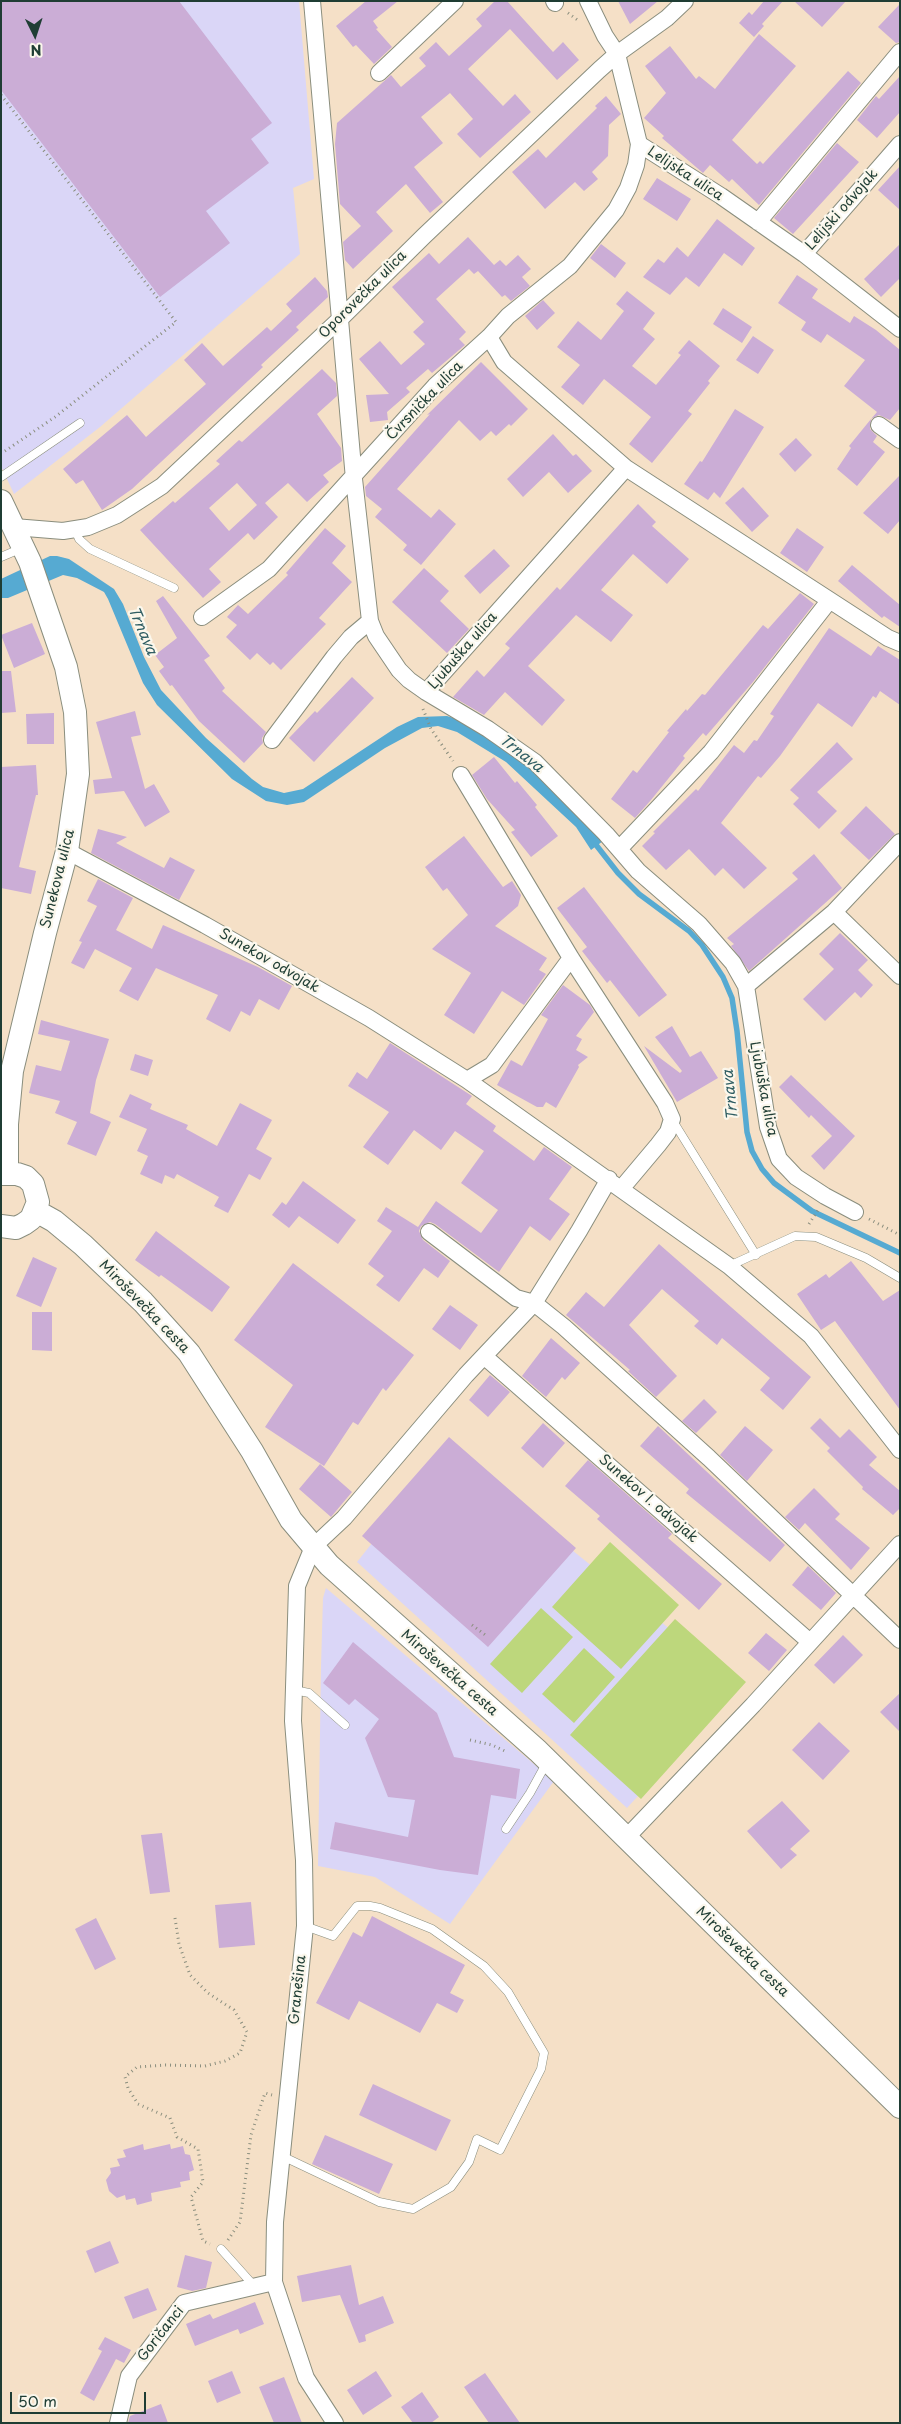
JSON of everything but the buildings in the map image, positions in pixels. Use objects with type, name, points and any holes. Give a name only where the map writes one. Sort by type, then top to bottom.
[{"type":"main road","name":"Sunekova ulica","points":[[1,501],[27,554],[66,667],[75,712],[78,774],[67,851],[12,1071],[4,1173]]},
{"type":"main road","points":[[1,1226],[16,1228],[24,1224],[36,1211],[37,1193],[33,1184],[17,1174],[4,1173]]},
{"type":"main road","name":"Miroševečka cesta","points":[[36,1211],[54,1222],[83,1245],[143,1302],[189,1353],[252,1452],[291,1520],[313,1547],[362,1596],[548,1761],[900,2107]]},
{"type":"street","points":[[312,1],[354,479],[370,621],[376,636],[399,670],[426,692]]},
{"type":"street","points":[[379,72],[455,1]]},
{"type":"street","name":"Lelijska ulica","points":[[588,1],[604,36],[616,54],[639,144],[804,254],[899,327]]},
{"type":"street","name":"Oporovečka ulica","points":[[14,527],[76,530],[117,515],[162,486],[340,319],[424,236],[616,54],[667,18],[685,1]]},
{"type":"street","points":[[758,222],[900,52]]},
{"type":"street","name":"Čvrsnička ulica","points":[[202,616],[269,570],[354,479],[435,386],[489,338],[508,316],[570,266],[616,210],[628,188],[636,165],[639,144]]},
{"type":"street","name":"Lelijski odvojak","points":[[804,254],[900,144]]},
{"type":"street","points":[[489,338],[504,362],[626,468],[888,638],[900,643]]},
{"type":"street","points":[[879,425],[900,440]]},
{"type":"street","name":"Ljubuška ulica","points":[[626,468],[426,692],[488,729],[535,762],[638,871],[699,924],[732,962],[746,986],[768,1127],[779,1159],[796,1176],[825,1196],[855,1212]]},
{"type":"street","points":[[619,849],[711,752],[829,600]]},
{"type":"street","points":[[272,740],[334,657],[351,637],[370,621]]},
{"type":"street","points":[[313,1547],[344,1518],[466,1375],[534,1303],[579,1231],[615,1184],[658,1145],[668,1132],[672,1119],[655,1086],[571,958],[461,775]]},
{"type":"street","points":[[746,986],[834,912],[900,842]]},
{"type":"street","name":"Sunekov odvojak","points":[[67,851],[205,925],[369,1018],[467,1080],[615,1184]]},
{"type":"street","points":[[834,912],[900,976]]},
{"type":"street","points":[[467,1080],[492,1065],[571,958]]},
{"type":"street","points":[[615,1184],[729,1266],[812,1336],[900,1450]]},
{"type":"street","points":[[429,1232],[516,1298],[534,1303],[709,1458],[900,1640]]},
{"type":"street","name":"Sunekov I. odvojak","points":[[485,1357],[810,1642]]},
{"type":"street","points":[[626,1838],[752,1706],[852,1594],[900,1544]]},
{"type":"street","name":"Granešina","points":[[313,1547],[297,1586],[294,1690],[295,1745],[304,1869],[305,1926],[274,2222],[274,2282],[306,2378],[335,2423]]},
{"type":"street","name":"Goričanci","points":[[118,2423],[129,2376],[184,2303],[274,2282]]},
{"type":"lane","points":[[1,477],[80,423]]},
{"type":"lane","points":[[76,530],[80,539],[90,549],[174,588]]},
{"type":"lane","points":[[1,557],[27,554]]},
{"type":"lane","points":[[672,1119],[756,1255]]},
{"type":"lane","points":[[729,1266],[795,1236],[816,1237],[866,1258],[900,1278]]},
{"type":"lane","points":[[294,1690],[309,1693],[345,1725]]},
{"type":"lane","points":[[506,1829],[530,1793],[548,1761]]},
{"type":"lane","points":[[282,2156],[379,2202],[414,2209],[451,2187],[469,2162],[477,2139],[500,2150],[541,2069],[544,2053],[508,1992],[484,1966],[432,1929],[380,1908],[370,1906],[357,1906],[333,1936],[305,1926]]},
{"type":"lane","points":[[221,2250],[255,2287]]},
{"type":"path","points":[[1,95],[176,322],[55,417],[2,453]]},
{"type":"path","points":[[422,713],[461,775]]},
{"type":"path","points":[[855,1212],[900,1235]]},
{"type":"path","points":[[472,1625],[488,1637]]},
{"type":"path","points":[[470,1740],[492,1746]]},
{"type":"path","points":[[175,1918],[179,1944],[190,1975],[208,1993],[234,2010],[247,2032],[240,2053],[225,2061],[205,2066],[166,2065],[137,2067],[125,2077],[128,2088],[138,2104],[170,2118],[177,2137],[198,2149],[203,2182],[192,2197],[203,2241],[221,2250],[240,2222],[251,2135],[265,2093],[277,2096]]},
{"type":"shaded area","points":[[1,1],[299,1],[314,179],[293,188],[300,254],[100,427],[14,494],[1,466]]},
{"type":"shaded area","points":[[447,1449],[739,1685],[627,1808],[357,1562]]},
{"type":"shaded area","points":[[326,1588],[554,1781],[450,1924],[375,1877],[318,1866],[321,1666],[323,1598]]},
{"type":"green space","points":[[610,1542],[679,1605],[621,1669],[552,1607]]},
{"type":"green space","points":[[541,1608],[573,1637],[522,1693],[490,1664]]},
{"type":"green space","points":[[675,1619],[746,1682],[641,1799],[570,1735]]},
{"type":"green space","points":[[584,1648],[615,1677],[574,1723],[542,1694]]},
{"type":"water","points":[[50,556],[69,559],[114,589],[123,604],[144,657],[161,690],[206,738],[263,787],[284,793],[303,789],[397,727],[418,717],[447,716],[460,720],[519,758],[603,841],[591,850],[576,827],[506,762],[457,732],[438,726],[422,728],[385,748],[304,802],[287,805],[266,801],[232,779],[157,705],[143,683],[104,592],[77,578],[63,575],[8,598],[1,598],[1,579]]},
{"type":"waterway","name":"Trnava","points":[[593,841],[618,873],[639,894],[689,931],[702,945],[723,977],[732,998],[747,1132],[752,1151],[762,1169],[774,1183],[812,1211],[900,1253]]}]
